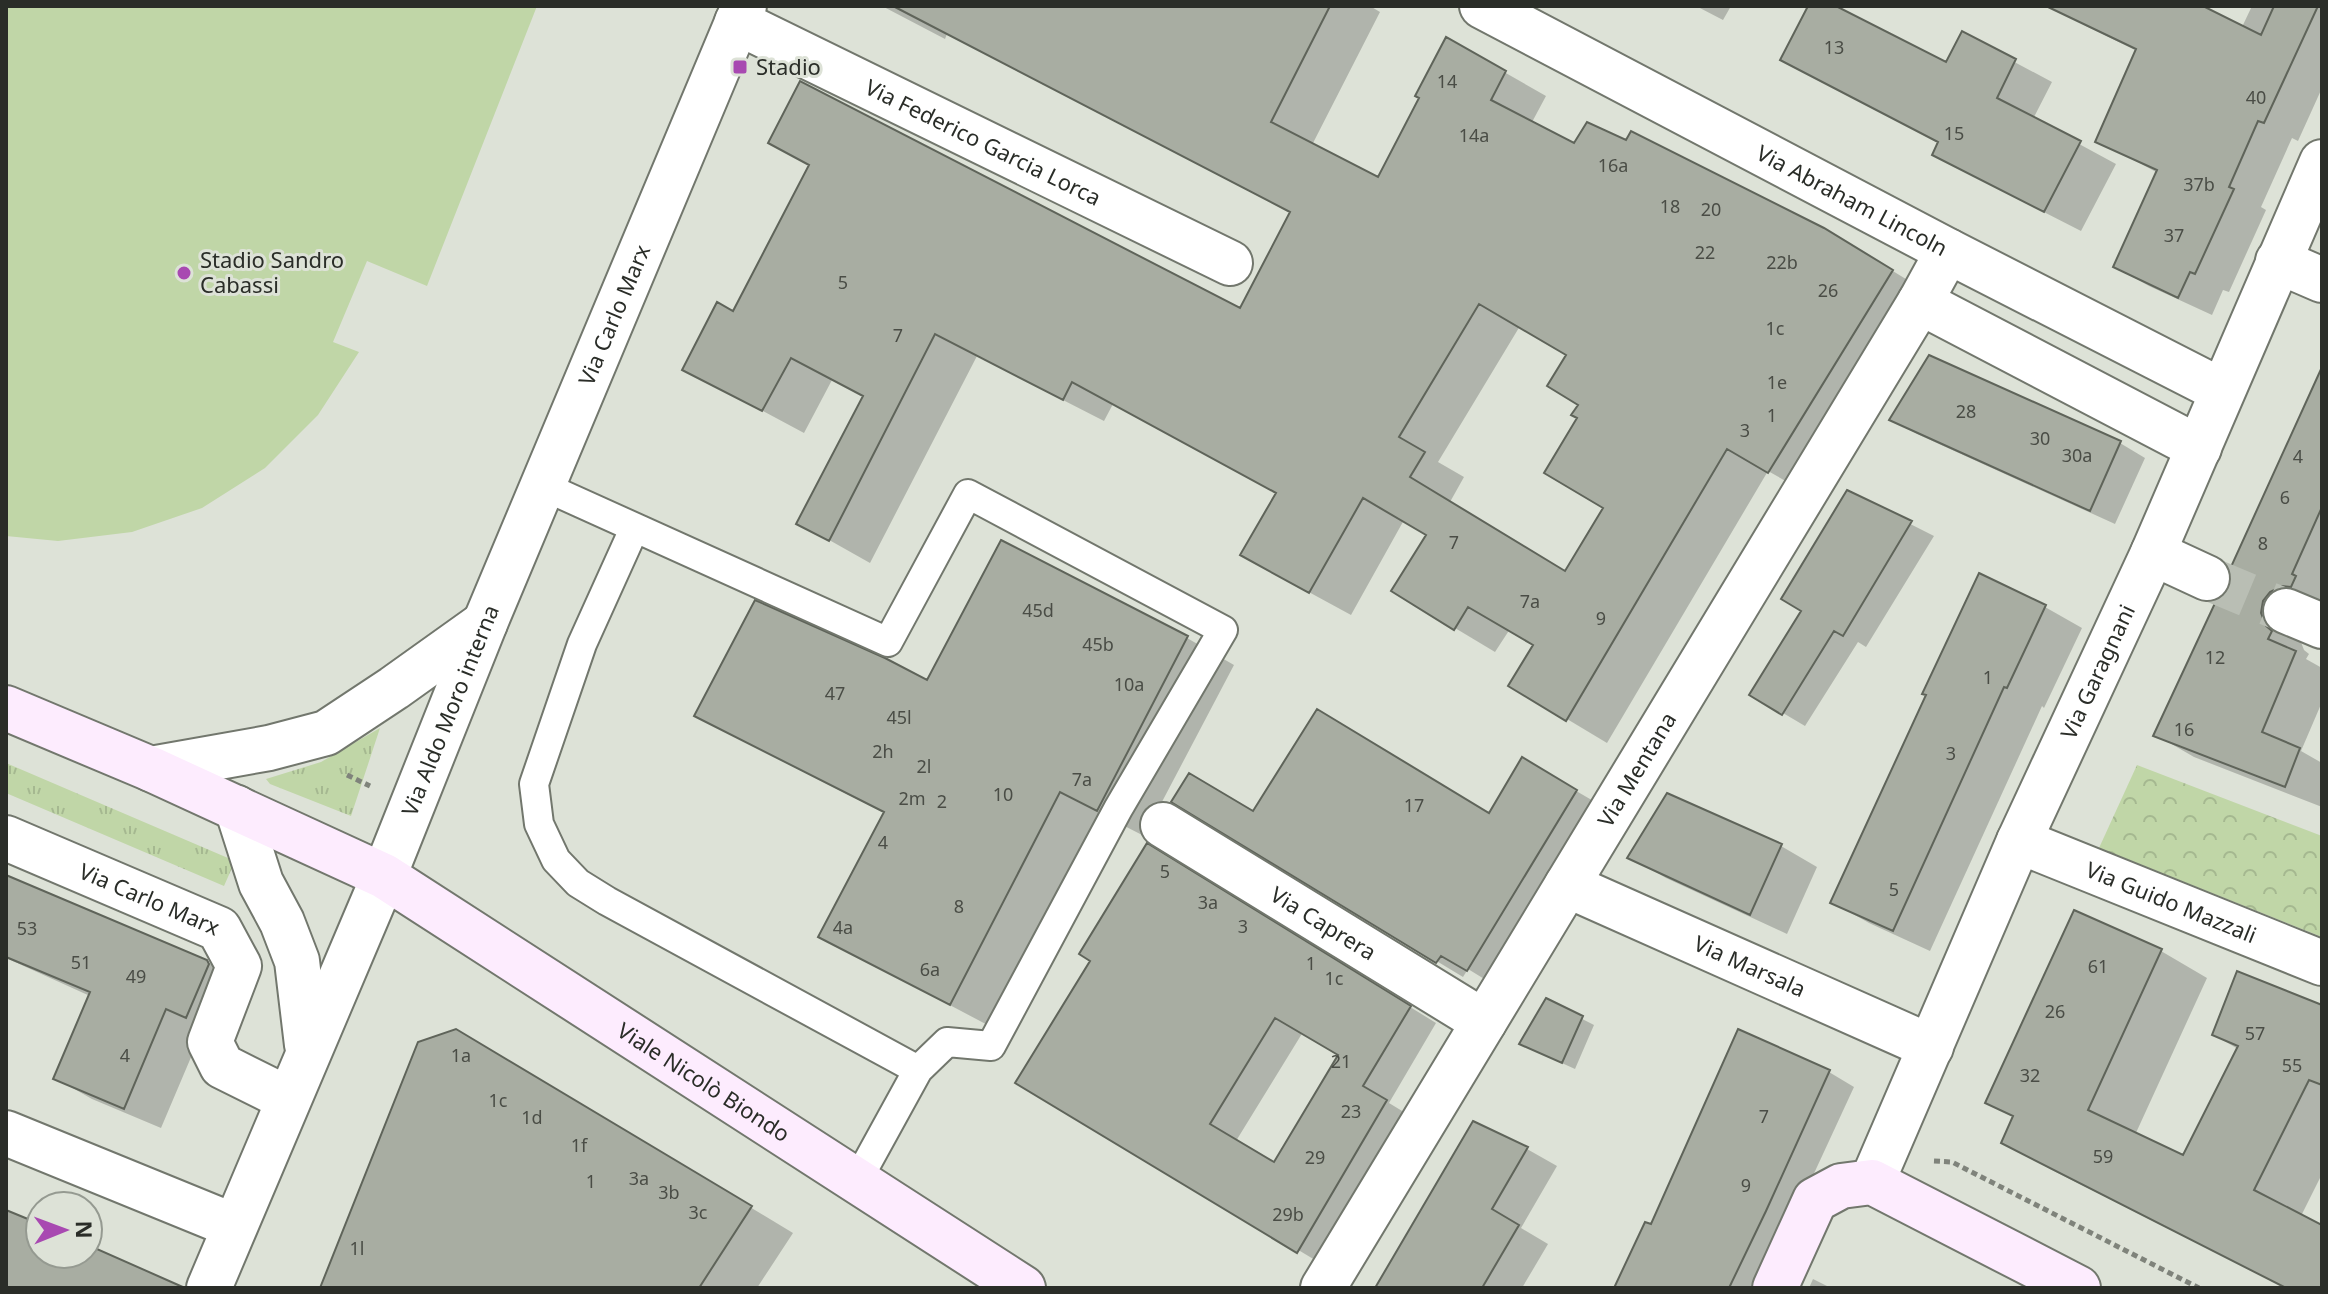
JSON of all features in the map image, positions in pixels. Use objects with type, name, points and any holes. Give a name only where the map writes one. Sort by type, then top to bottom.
[{"type":"main road","points":[[6,708],[151,769],[384,876]]},
{"type":"main road","name":"Viale Nicolò Biondo","points":[[384,876],[1023,1288]]},
{"type":"main road","points":[[1775,1288],[1815,1200],[1877,1171],[2078,1288]]},
{"type":"street","name":"Via Abraham Lincoln","points":[[1482,6],[2222,391]]},
{"type":"street","name":"Via Federico Garcia Lorca","points":[[740,14],[1230,263]]},
{"type":"street","name":"Via Carlo Marx","points":[[485,623],[740,14]]},
{"type":"street","name":"Via Garagnani","points":[[1877,1171],[2019,841],[2153,553],[2322,162]]},
{"type":"street","name":"Via Mentana","points":[[1323,1288],[1948,251]]},
{"type":"street","points":[[2278,261],[2322,280]]},
{"type":"street","points":[[1920,302],[2199,448]]},
{"type":"street","points":[[2153,553],[2207,578]]},
{"type":"street","name":"Via Aldo Moro interna","points":[[151,769],[269,748],[326,733],[485,623]]},
{"type":"street","name":"Via Aldo Moro interna","points":[[209,1288],[384,876],[485,623]]},
{"type":"street","points":[[237,808],[261,883],[282,922],[297,961],[308,1053]]},
{"type":"street","name":"Via Caprera","points":[[1163,825],[1484,1022]]},
{"type":"street","name":"Via Carlo Marx","points":[[6,838],[219,929],[239,966],[210,1042],[222,1066],[288,1099]]},
{"type":"street","name":"Via Guido Mazzali","points":[[2019,841],[2322,963]]},
{"type":"street","name":"Via Marsala","points":[[1567,885],[1931,1047]]},
{"type":"street","points":[[6,1133],[234,1226]]},
{"type":"lane","points":[[543,486],[888,642],[968,494],[1223,630],[1118,809],[991,1046],[947,1042],[918,1070],[857,1181]]},
{"type":"lane","points":[[634,529],[582,644],[534,784],[539,824],[556,860],[578,883],[607,901],[918,1070]]},
{"type":"path","points":[[326,733],[347,776],[411,806]]},
{"type":"path","points":[[1877,1171],[1952,1162],[2199,1288]]},
{"type":"green space","name":"Stadio Sandro Cabassi","points":[[6,6],[537,6],[427,286],[367,261],[333,342],[359,352],[318,415],[265,468],[202,508],[132,532],[58,541],[6,536]]},
{"type":"green space","points":[[380,728],[351,816],[270,784],[266,779],[321,762]]},
{"type":"green space","points":[[6,763],[235,861],[224,886],[6,793]]},
{"type":"green space","points":[[2137,765],[2322,836],[2322,937],[2099,848]]},
{"type":"building","points":[[893,6],[1330,6],[1271,122],[1378,177],[1446,37],[1506,71],[1491,100],[1574,143],[1587,122],[1626,140],[1631,131],[1824,228],[1893,270],[1768,473],[1727,449],[1566,721],[1508,686],[1533,645],[1468,607],[1454,630],[1391,591],[1426,535],[1363,498],[1309,593],[1240,555],[1276,493],[1072,382],[1063,400],[935,334],[829,541],[796,524],[863,396],[791,358],[762,411],[682,370],[717,302],[733,311],[809,165],[768,143],[800,81],[1240,308],[1290,212]],"holes":[[[1479,304],[1566,355],[1547,386],[1578,405],[1571,415],[1577,418],[1544,473],[1603,508],[1565,571],[1410,477],[1425,452],[1399,437]]]},
{"type":"building","points":[[1808,6],[1836,6],[1946,62],[1962,31],[2016,59],[1997,98],[2081,141],[2044,212],[1932,155],[1938,142],[1780,60]]},
{"type":"building","points":[[2046,6],[2203,6],[2261,35],[2274,6],[2318,6],[2264,123],[2258,121],[2229,187],[2234,189],[2195,274],[2190,272],[2178,298],[2113,267],[2157,170],[2095,142],[2136,49]]},
{"type":"building","points":[[1929,355],[2121,441],[2090,511],[1889,420]]},
{"type":"building","points":[[2322,367],[2322,507],[2292,574],[2296,576],[2291,587],[2282,586],[2270,592],[2263,601],[2261,613],[2266,626],[2272,631],[2268,639],[2296,651],[2262,732],[2300,748],[2285,787],[2153,736],[2216,601],[2230,588],[2230,569]]},
{"type":"building","points":[[1847,490],[1912,521],[1843,636],[1834,631],[1782,715],[1749,695],[1801,611],[1781,599]]},
{"type":"building","points":[[1001,540],[1188,636],[1097,811],[1060,792],[950,1005],[818,937],[884,812],[694,716],[755,600],[927,680]]},
{"type":"building","points":[[1979,573],[2046,605],[2007,688],[2004,687],[1893,931],[1830,903]]},
{"type":"building","points":[[1317,709],[1489,813],[1522,757],[1577,790],[1467,971],[1441,956],[1436,963],[1171,802],[1189,773],[1253,811]]},
{"type":"building","points":[[1667,793],[1782,844],[1750,915],[1627,858]]},
{"type":"building","points":[[1147,843],[1411,1006],[1363,1086],[1387,1100],[1297,1253],[1015,1083],[1090,961],[1079,954]],"holes":[[[1275,1018],[1338,1055],[1274,1162],[1210,1124]]]},
{"type":"building","points":[[6,875],[207,960],[209,964],[186,1018],[166,1009],[124,1109],[53,1079],[90,992],[6,957]]},
{"type":"building","points":[[2074,910],[2162,949],[2088,1110],[2183,1155],[2238,1046],[2212,1035],[2237,971],[2322,1005],[2322,1085],[2309,1080],[2254,1190],[2322,1225],[2322,1288],[2286,1288],[2001,1143],[2013,1116],[1985,1103]]},
{"type":"building","points":[[1546,998],[1583,1016],[1562,1063],[1519,1044]]},
{"type":"building","points":[[456,1029],[752,1206],[699,1288],[320,1288],[418,1042]]},
{"type":"building","points":[[1738,1029],[1830,1070],[1766,1211],[1729,1288],[1614,1288],[1645,1222],[1651,1224]]},
{"type":"building","points":[[1473,1121],[1528,1147],[1492,1209],[1519,1225],[1482,1288],[1375,1288]]},
{"type":"building","points":[[6,1210],[24,1217],[24,1270],[104,1270],[104,1252],[185,1288],[6,1288]]},
{"type":"tunnel","points":[[2207,578],[2286,611]]},
{"type":"place","name":"Stadio","points":[[740,67]]},
{"type":"place","name":"Stadio Sandro Cabassi","points":[[184,273]]}]
